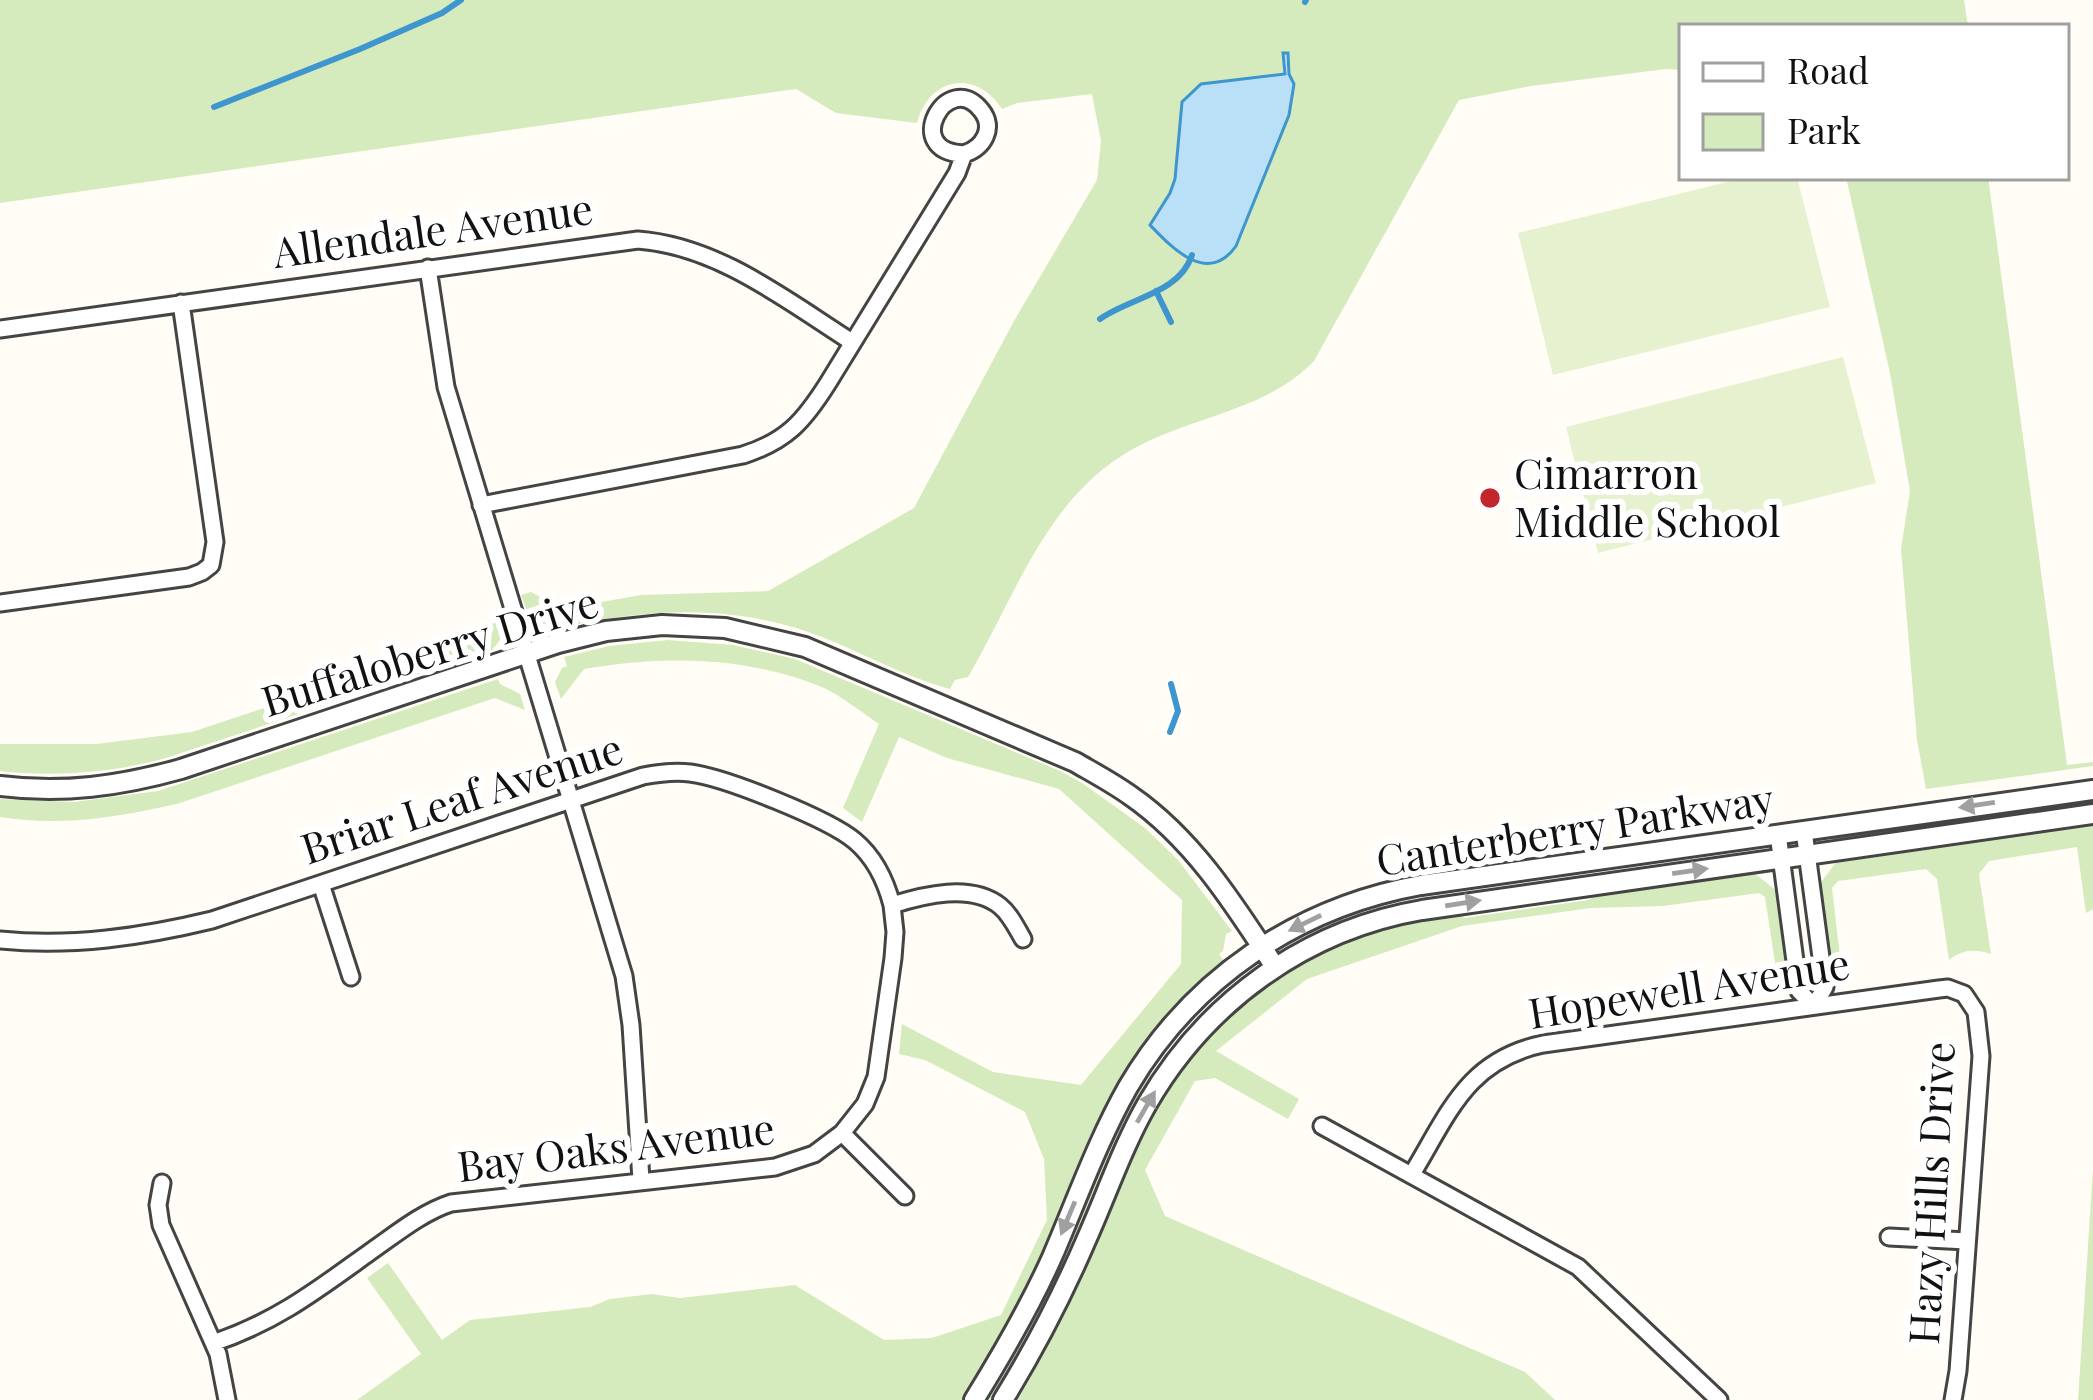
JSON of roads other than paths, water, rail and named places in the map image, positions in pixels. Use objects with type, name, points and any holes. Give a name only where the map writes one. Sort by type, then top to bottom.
[{"type":"street","points":[[481,505],[717,460],[762,449],[787,435],[812,408],[958,173],[964,154]]},
{"type":"street","name":"Allendale Avenue","points":[[0,329],[614,241],[665,243],[724,264],[852,342]]},
{"type":"street","points":[[428,268],[446,387],[627,989],[641,1180]]},
{"type":"street","points":[[0,603],[216,570],[181,304]]},
{"type":"street","name":"Buffaloberry Drive","points":[[0,787],[67,790],[154,777],[606,632],[679,625],[742,631],[824,654],[1075,762],[1132,796],[1207,868],[1274,967]]},
{"type":"street","name":"Briar Leaf Avenue","points":[[0,940],[77,941],[155,933],[212,920],[653,774],[676,772],[703,775],[805,813],[854,839],[877,869],[892,905]]},
{"type":"street","name":"Canterberry Parkway","points":[[974,1400],[1039,1285],[1130,1084],[1184,1010],[1261,946],[1328,911],[1396,890],[2093,790]]},
{"type":"street","name":"Canterberry Parkway","points":[[1003,1400],[1056,1306],[1136,1124],[1159,1084],[1219,1011],[1274,967],[1335,935],[1404,913],[2093,814]]},
{"type":"street","points":[[1778,834],[1799,991],[1814,1006],[1825,987],[1804,831]]},
{"type":"street","points":[[321,884],[351,977]]},
{"type":"street","points":[[905,1196],[842,1133],[865,1104],[876,1077],[893,958],[892,905],[951,893],[983,897],[1005,909],[1023,939]]},
{"type":"street","name":"Hopewell Avenue","points":[[1412,1174],[1468,1084],[1518,1050],[1969,987]]},
{"type":"street","name":"Hazy Hills Drive","points":[[1953,1400],[1981,1056],[1969,987]]},
{"type":"street","points":[[1322,1126],[1578,1268],[1719,1400]]},
{"type":"street","name":"Bay Oaks Avenue","points":[[213,1343],[280,1315],[440,1207],[476,1198],[787,1164],[824,1149],[842,1133]]},
{"type":"street","points":[[162,1183],[161,1226],[213,1343],[227,1400]]},
{"type":"street","points":[[1889,1238],[1967,1241]]},
{"type":"water","points":[[1283,53],[1288,53],[1294,84],[1289,115],[1236,246],[1214,263],[1191,259],[1150,225],[1175,179],[1182,102],[1201,84],[1285,74]]},
{"type":"waterway","points":[[214,107],[360,49],[461,0]]},
{"type":"waterway","points":[[1100,319],[1165,287],[1186,268],[1192,255]]},
{"type":"waterway","points":[[1156,291],[1171,322]]},
{"type":"waterway","points":[[1170,732],[1178,711],[1171,684]]},
{"type":"place","name":"Cimarron Middle School","points":[[1490,498]]}]
